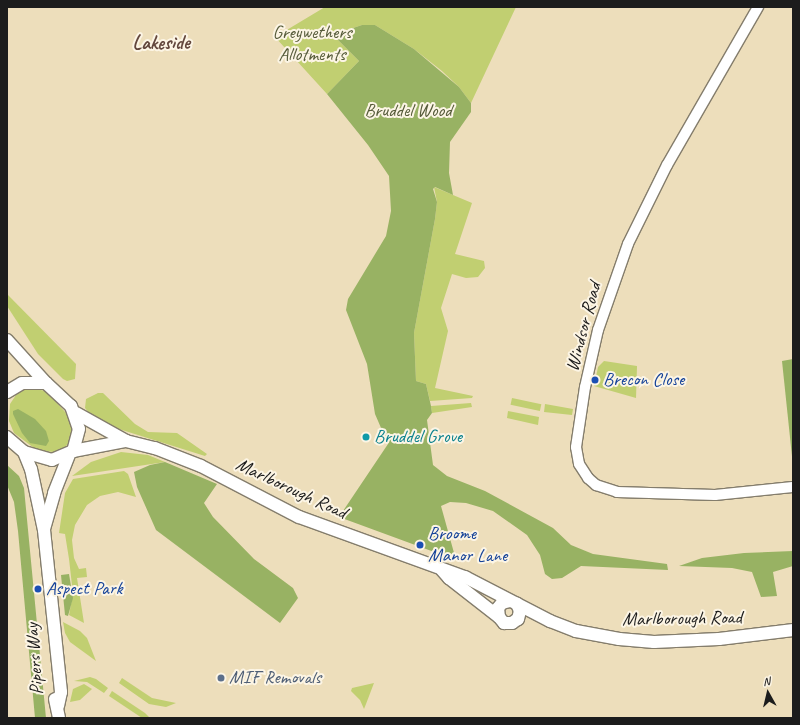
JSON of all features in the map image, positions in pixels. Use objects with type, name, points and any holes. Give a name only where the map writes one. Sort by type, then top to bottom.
[{"type":"main road","points":[[7,340],[46,383],[65,399],[76,413]]},
{"type":"main road","points":[[7,392],[22,383],[46,383]]},
{"type":"main road","name":"Marlborough Road","points":[[76,413],[126,441],[185,459],[299,516],[442,570],[465,577],[550,621],[591,634],[645,642],[719,639],[793,630]]},
{"type":"main road","name":"Pipers Way","points":[[44,530],[54,493],[79,434],[76,413]]},
{"type":"main road","points":[[7,437],[24,452]]},
{"type":"main road","name":"Marlborough Road","points":[[24,452],[47,460],[126,441]]},
{"type":"main road","name":"Pipers Way","points":[[24,452],[31,469],[44,530],[51,609],[61,692],[58,712]]},
{"type":"main road","name":"Marlborough Road","points":[[442,570],[449,578],[498,618]]},
{"type":"main road","points":[[513,602],[520,611],[516,620],[508,624],[498,618],[500,605],[513,602]]},
{"type":"main road","name":"Marlborough Road","points":[[516,620],[550,621]]},
{"type":"street","name":"Windsor Road","points":[[758,7],[667,166],[628,244],[598,330],[579,422],[576,447],[579,464],[588,478],[596,485],[617,492],[715,495],[793,487]]},
{"type":"green space","name":"Greywethers Allotments","points":[[325,7],[516,7],[471,103],[459,87],[442,71],[414,49],[375,25],[362,25],[344,31],[337,39],[359,61],[327,94],[275,37]]},
{"type":"green space","name":"Bruddel Wood","points":[[362,25],[375,25],[414,49],[459,87],[471,103],[471,112],[450,142],[449,173],[453,195],[435,187],[433,189],[437,202],[435,219],[414,333],[416,381],[426,384],[431,406],[432,413],[427,420],[433,465],[447,476],[485,491],[553,528],[571,545],[593,554],[667,564],[668,570],[581,566],[562,578],[552,579],[545,574],[540,555],[527,535],[493,511],[466,503],[450,502],[441,506],[456,560],[339,517],[388,444],[375,414],[367,364],[346,310],[348,299],[386,236],[391,211],[389,176],[368,145],[327,94],[359,61],[337,39],[344,31]]},
{"type":"green space","points":[[434,187],[472,203],[455,254],[484,261],[485,268],[478,277],[466,278],[452,274],[441,308],[448,331],[435,388],[473,396],[472,398],[430,401],[426,384],[416,381],[414,333],[435,219],[437,202]]},
{"type":"green space","points":[[7,294],[76,364],[75,379],[67,381],[63,379],[38,354],[7,306]]},
{"type":"green space","points":[[793,359],[793,466],[782,361]]},
{"type":"green space","points":[[604,361],[637,366],[636,398],[594,386],[598,367]]},
{"type":"green space","points":[[30,388],[46,391],[67,414],[73,431],[72,438],[64,449],[55,452],[38,451],[14,433],[9,421],[10,404],[18,392]]},
{"type":"green space","points":[[98,393],[103,393],[135,424],[148,432],[177,433],[207,454],[205,456],[106,425],[89,413],[85,408],[86,399]]},
{"type":"green space","points":[[512,398],[541,404],[540,411],[511,405]]},
{"type":"green space","points":[[471,403],[472,407],[432,413],[431,406]]},
{"type":"green space","points":[[545,404],[573,409],[572,415],[544,412]]},
{"type":"green space","points":[[18,409],[35,419],[46,431],[49,441],[46,446],[30,443],[22,433],[13,414],[13,411]]},
{"type":"green space","points":[[508,411],[539,417],[538,425],[507,418]]},
{"type":"green space","points":[[121,452],[148,455],[165,462],[72,476],[91,462]]},
{"type":"green space","points":[[165,462],[217,484],[204,503],[213,517],[254,559],[293,588],[298,598],[280,623],[156,530],[137,487],[134,472],[150,465]]},
{"type":"green space","points":[[7,465],[19,476],[24,488],[46,718],[35,718],[18,531],[14,502],[7,485]]},
{"type":"green space","points":[[124,471],[128,474],[136,497],[118,492],[100,496],[87,505],[75,525],[72,540],[74,558],[79,569],[86,568],[87,577],[77,578],[84,623],[69,615],[73,594],[69,559],[65,534],[59,533],[65,493],[73,479]]},
{"type":"green space","points":[[793,551],[793,566],[773,572],[777,596],[761,597],[752,572],[732,568],[679,566],[702,558],[744,553]]},
{"type":"green space","points":[[69,574],[73,598],[68,616],[65,615],[61,575]]},
{"type":"green space","points":[[63,622],[80,631],[87,638],[96,661],[70,642],[65,633]]},
{"type":"green space","points":[[90,677],[96,679],[108,688],[104,693],[87,682],[74,681]]},
{"type":"green space","points":[[122,678],[152,698],[176,703],[166,707],[149,704],[119,683]]},
{"type":"green space","points":[[374,683],[364,709],[360,700],[351,691],[352,688]]},
{"type":"green space","points":[[84,684],[92,689],[80,700],[70,702],[73,689]]},
{"type":"green space","points":[[112,691],[150,718],[142,718],[109,696]]},
{"type":"place","name":"Brecon Close","points":[[595,380]]},
{"type":"place","name":"Bruddel Grove","points":[[366,437]]},
{"type":"place","name":"Broome Manor Lane","points":[[420,545]]},
{"type":"place","name":"Aspect Park","points":[[38,589]]},
{"type":"place","name":"MIF Removals","points":[[221,678]]},
{"type":"district","name":"Lakeside","points":[[161,42]]}]
